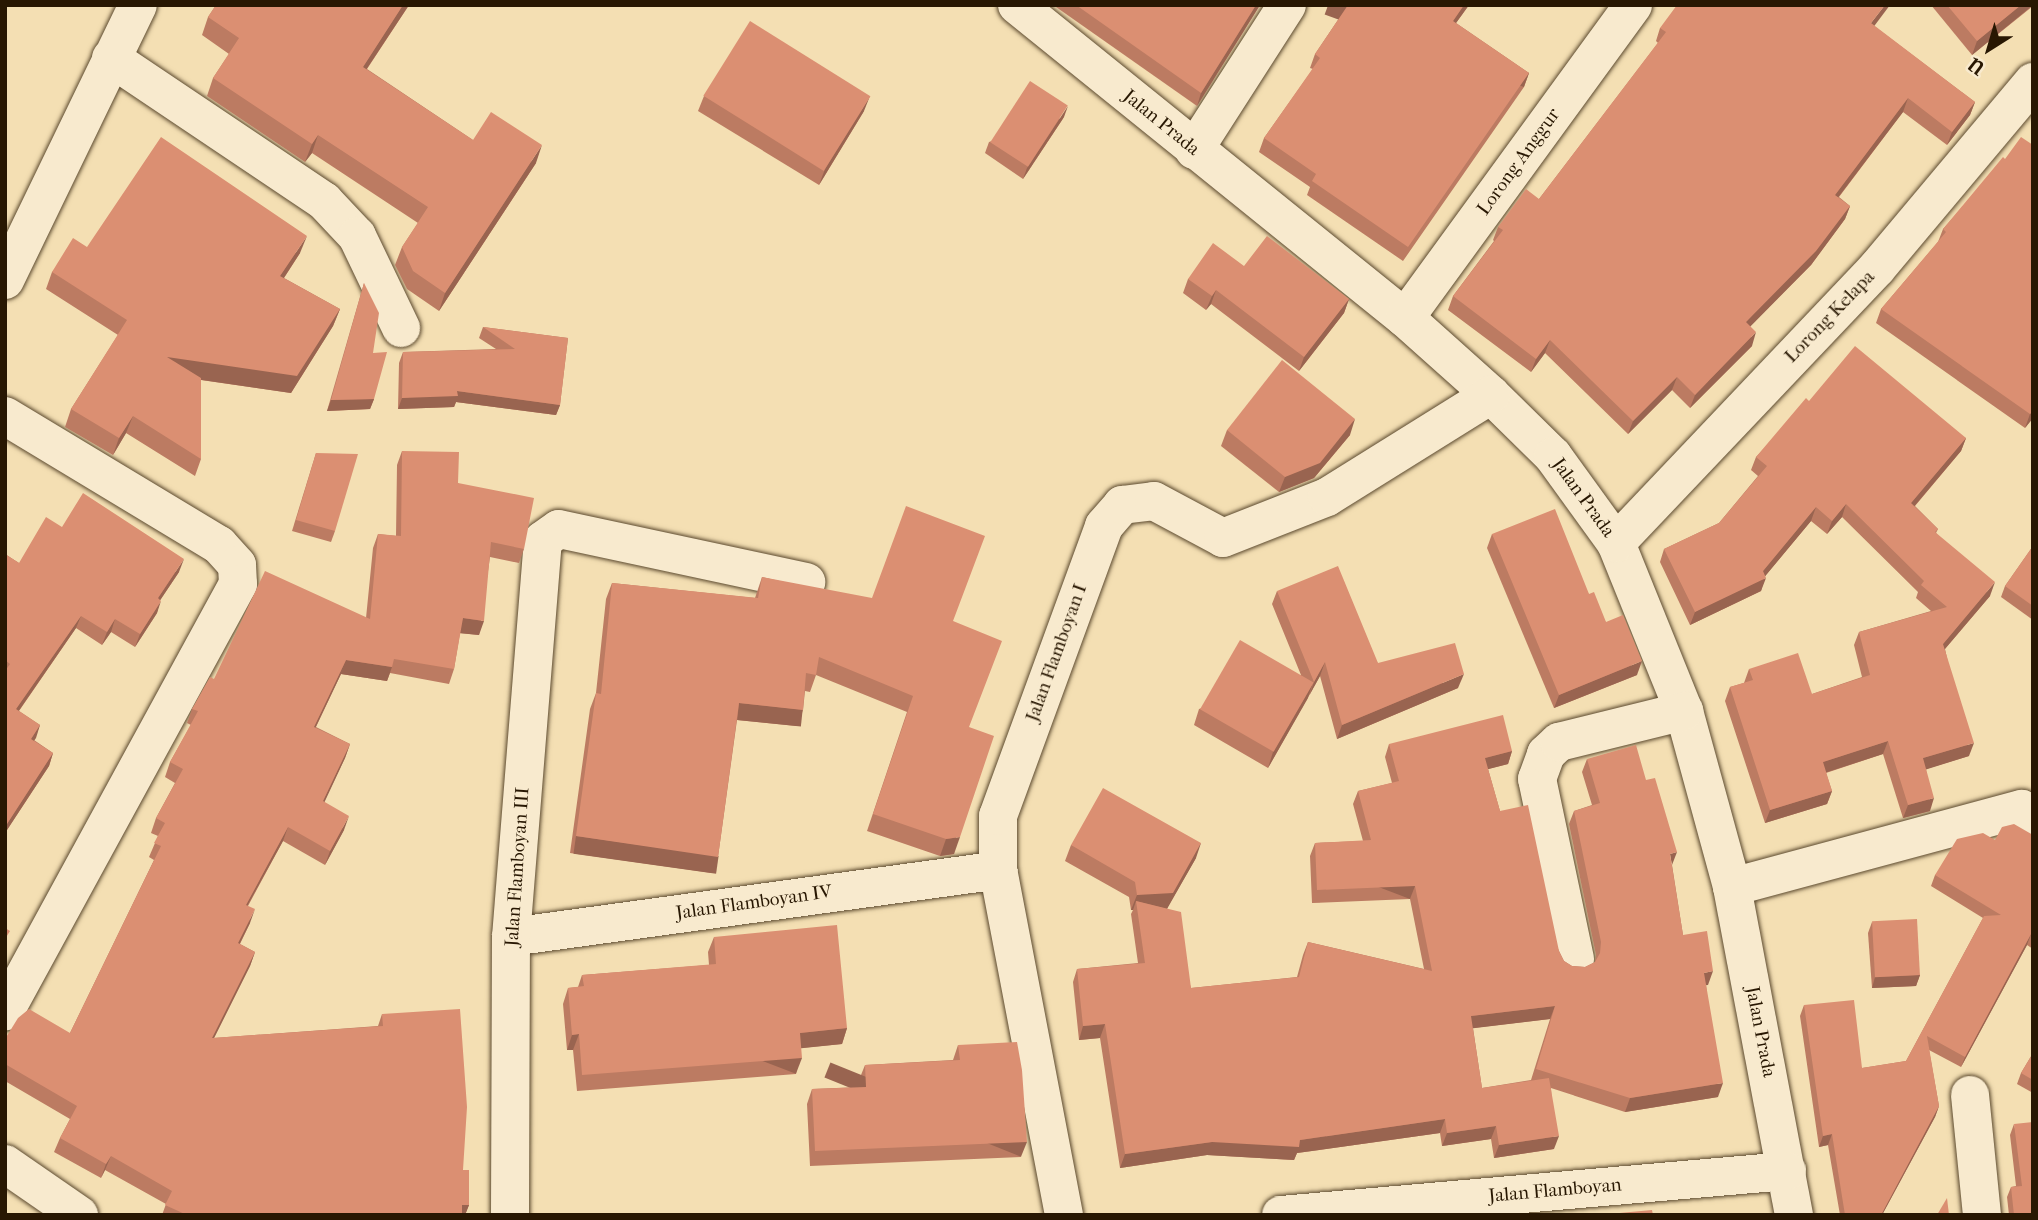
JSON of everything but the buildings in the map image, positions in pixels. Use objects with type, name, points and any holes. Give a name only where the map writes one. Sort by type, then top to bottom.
[{"type":"street","points":[[5,280],[138,5]]},
{"type":"street","name":"Jalan Prada","points":[[1017,5],[1405,318],[1491,395],[1553,456],[1616,542],[1684,711],[1732,887],[1794,1215]]},
{"type":"street","points":[[1194,149],[1287,5]]},
{"type":"street","name":"Lorong Anggur","points":[[1405,318],[1633,5]]},
{"type":"street","points":[[111,58],[324,201],[357,236],[401,328]]},
{"type":"street","name":"Lorong Kelapa","points":[[1616,542],[1877,268],[2033,82]]},
{"type":"street","name":"Jalan Flamboyan I","points":[[1064,1215],[998,870],[998,816],[1104,526],[1122,505],[1154,501],[1223,538],[1327,497],[1491,395]]},
{"type":"street","points":[[5,416],[219,545],[237,565],[237,584],[5,1012]]},
{"type":"street","name":"Jalan Flamboyan III","points":[[510,1215],[511,937],[542,540],[559,529],[807,582]]},
{"type":"street","points":[[1574,959],[1537,779],[1546,754],[1559,742],[1684,711]]},
{"type":"street","points":[[1732,887],[2029,806]]},
{"type":"street","name":"Jalan Flamboyan IV","points":[[511,937],[998,870]]},
{"type":"street","points":[[1970,1095],[1982,1215]]},
{"type":"street","points":[[5,1164],[79,1215]]},
{"type":"street","name":"Jalan Flamboyan","points":[[1281,1215],[1658,1199],[1787,1171]]}]
